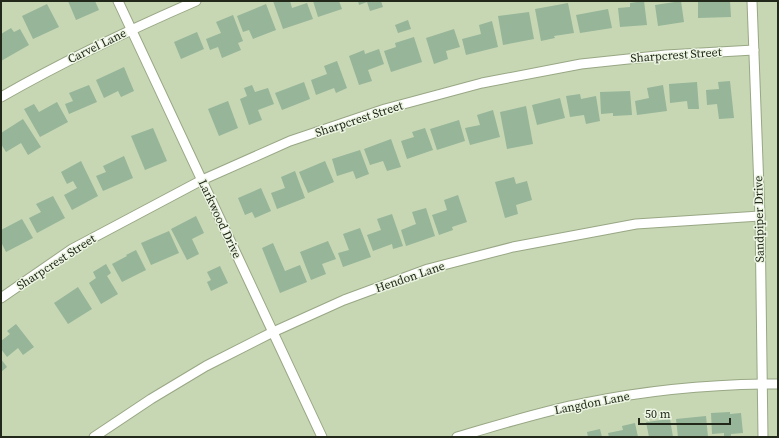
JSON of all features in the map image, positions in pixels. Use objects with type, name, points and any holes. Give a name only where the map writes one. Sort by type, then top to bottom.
[{"type":"street","name":"Larkwood Drive","points":[[118,1],[322,437]]},
{"type":"street","name":"Carvel Lane","points":[[1,97],[47,70],[131,29],[196,1]]},
{"type":"street","name":"Sandpiper Drive","points":[[752,1],[760,216],[763,437]]},
{"type":"street","name":"Sharpcrest Street","points":[[1,298],[72,249],[202,180],[298,138],[384,109],[482,83],[581,64],[666,55],[754,50]]},
{"type":"street","name":"Hendon Lane","points":[[94,437],[151,399],[206,366],[273,332],[344,300],[428,269],[513,247],[636,224],[760,216]]},
{"type":"street","name":"Langdon Lane","points":[[457,437],[520,418],[585,403],[650,392],[714,386],[778,384]]},
{"type":"building","points":[[68,1],[95,1],[99,10],[76,20]]},
{"type":"building","points":[[273,1],[290,1],[292,8],[307,3],[313,19],[283,29]]},
{"type":"building","points":[[313,1],[339,1],[342,9],[318,17]]},
{"type":"building","points":[[358,1],[381,1],[383,7],[370,11],[367,2],[359,5]]},
{"type":"building","points":[[644,1],[647,25],[620,27],[618,8],[630,7],[630,3]]},
{"type":"building","points":[[681,1],[684,22],[658,26],[655,5]]},
{"type":"building","points":[[730,1],[731,17],[698,18],[698,2]]},
{"type":"building","points":[[568,3],[574,33],[554,36],[555,38],[541,41],[535,9]]},
{"type":"building","points":[[47,4],[59,27],[33,39],[22,16]]},
{"type":"building","points":[[266,4],[276,30],[253,39],[249,30],[243,32],[237,16]]},
{"type":"building","points":[[608,9],[612,28],[580,33],[576,15]]},
{"type":"building","points":[[529,12],[534,39],[503,45],[498,16]]},
{"type":"building","points":[[233,15],[243,41],[238,43],[241,50],[222,58],[218,47],[210,50],[206,39],[221,33],[216,22]]},
{"type":"building","points":[[408,20],[411,29],[398,33],[395,25]]},
{"type":"building","points":[[492,21],[498,47],[466,55],[462,39],[481,34],[479,25]]},
{"type":"building","points":[[11,28],[14,32],[20,29],[29,45],[1,61],[1,34]]},
{"type":"building","points":[[454,29],[460,47],[446,51],[448,59],[434,64],[426,38]]},
{"type":"building","points":[[197,32],[204,49],[181,59],[174,42]]},
{"type":"building","points":[[414,37],[422,62],[391,72],[384,51],[396,47],[395,43]]},
{"type":"building","points":[[379,49],[384,64],[368,70],[372,81],[359,85],[349,56],[364,50],[365,54]]},
{"type":"building","points":[[337,61],[347,88],[336,93],[334,88],[316,95],[311,80],[327,74],[324,66]]},
{"type":"building","points":[[124,67],[134,91],[121,97],[118,91],[104,98],[96,80]]},
{"type":"building","points":[[730,81],[734,118],[719,119],[717,104],[707,105],[706,90],[719,89],[718,82]]},
{"type":"building","points":[[304,82],[310,99],[282,110],[275,93]]},
{"type":"building","points":[[697,82],[699,109],[688,109],[687,101],[670,103],[669,84]]},
{"type":"building","points":[[89,85],[97,102],[69,114],[65,104],[73,101],[69,93]]},
{"type":"building","points":[[252,85],[255,92],[268,88],[274,104],[258,110],[262,120],[249,125],[240,99],[247,96],[244,88]]},
{"type":"building","points":[[663,85],[667,111],[637,115],[635,101],[649,98],[647,88]]},
{"type":"building","points":[[630,91],[632,115],[613,116],[613,113],[601,114],[600,92]]},
{"type":"building","points":[[580,94],[581,99],[596,96],[600,121],[586,124],[584,115],[570,117],[566,96]]},
{"type":"building","points":[[560,98],[565,118],[537,125],[532,105]]},
{"type":"building","points":[[228,101],[238,128],[219,136],[208,109]]},
{"type":"building","points":[[57,102],[68,122],[40,137],[24,109],[34,104],[39,112]]},
{"type":"building","points":[[526,106],[533,144],[507,149],[500,112]]},
{"type":"building","points":[[493,110],[500,137],[470,145],[465,128],[480,125],[477,115]]},
{"type":"building","points":[[23,119],[41,147],[28,155],[21,143],[6,152],[1,144],[1,133]]},
{"type":"building","points":[[459,120],[465,141],[437,150],[430,129]]},
{"type":"building","points":[[153,128],[167,161],[145,170],[131,136]]},
{"type":"building","points":[[425,128],[433,150],[407,159],[401,141],[414,137],[412,132]]},
{"type":"building","points":[[391,139],[401,167],[387,171],[383,161],[370,165],[364,149]]},
{"type":"building","points":[[360,150],[369,174],[356,179],[353,171],[337,176],[332,159]]},
{"type":"building","points":[[124,156],[133,178],[103,191],[96,176],[106,172],[103,166]]},
{"type":"building","points":[[81,161],[98,196],[72,210],[64,195],[77,188],[73,181],[67,184],[61,172]]},
{"type":"building","points":[[325,161],[334,182],[308,193],[299,172]]},
{"type":"building","points":[[295,171],[305,198],[277,209],[271,193],[285,188],[281,177]]},
{"type":"building","points":[[514,177],[516,184],[527,181],[532,200],[516,205],[518,214],[505,218],[495,182]]},
{"type":"building","points":[[261,188],[271,211],[255,218],[252,212],[245,215],[238,198]]},
{"type":"building","points":[[458,195],[467,222],[452,227],[453,230],[439,235],[432,215],[447,210],[444,200]]},
{"type":"building","points":[[53,196],[65,218],[37,233],[29,218],[41,212],[36,204]]},
{"type":"building","points":[[426,208],[435,236],[406,246],[401,230],[416,224],[412,212]]},
{"type":"building","points":[[392,214],[403,246],[393,249],[392,244],[373,251],[367,235],[381,230],[377,219]]},
{"type":"building","points":[[196,216],[204,233],[192,239],[199,254],[187,260],[171,229]]},
{"type":"building","points":[[22,219],[33,238],[6,252],[1,242],[1,230]]},
{"type":"building","points":[[360,228],[371,257],[343,267],[338,253],[349,250],[343,234]]},
{"type":"building","points":[[169,231],[179,253],[151,265],[141,243]]},
{"type":"building","points":[[328,241],[336,259],[322,264],[326,274],[311,280],[300,252]]},
{"type":"building","points":[[273,243],[285,271],[300,265],[307,282],[280,293],[262,248]]},
{"type":"building","points":[[136,250],[146,270],[122,282],[112,264]]},
{"type":"building","points":[[106,264],[111,273],[107,276],[118,294],[101,304],[89,283],[96,278],[93,272]]},
{"type":"building","points":[[220,266],[228,283],[211,291],[207,282],[211,280],[207,272]]},
{"type":"building","points":[[78,287],[92,309],[68,324],[54,303]]},
{"type":"building","points":[[16,324],[34,347],[23,355],[18,348],[7,357],[1,349],[1,341],[10,334],[7,331]]},
{"type":"building","points":[[1,359],[7,367],[1,372]]},
{"type":"building","points":[[730,412],[730,414],[741,413],[743,433],[731,434],[731,437],[724,437],[724,433],[712,434],[711,413]]},
{"type":"building","points":[[706,416],[708,437],[678,437],[676,419]]},
{"type":"building","points":[[670,419],[673,437],[649,437],[646,422]]},
{"type":"building","points":[[635,423],[638,437],[609,437],[608,433],[623,430],[622,426]]},
{"type":"building","points":[[600,429],[602,437],[588,437],[587,432]]}]
